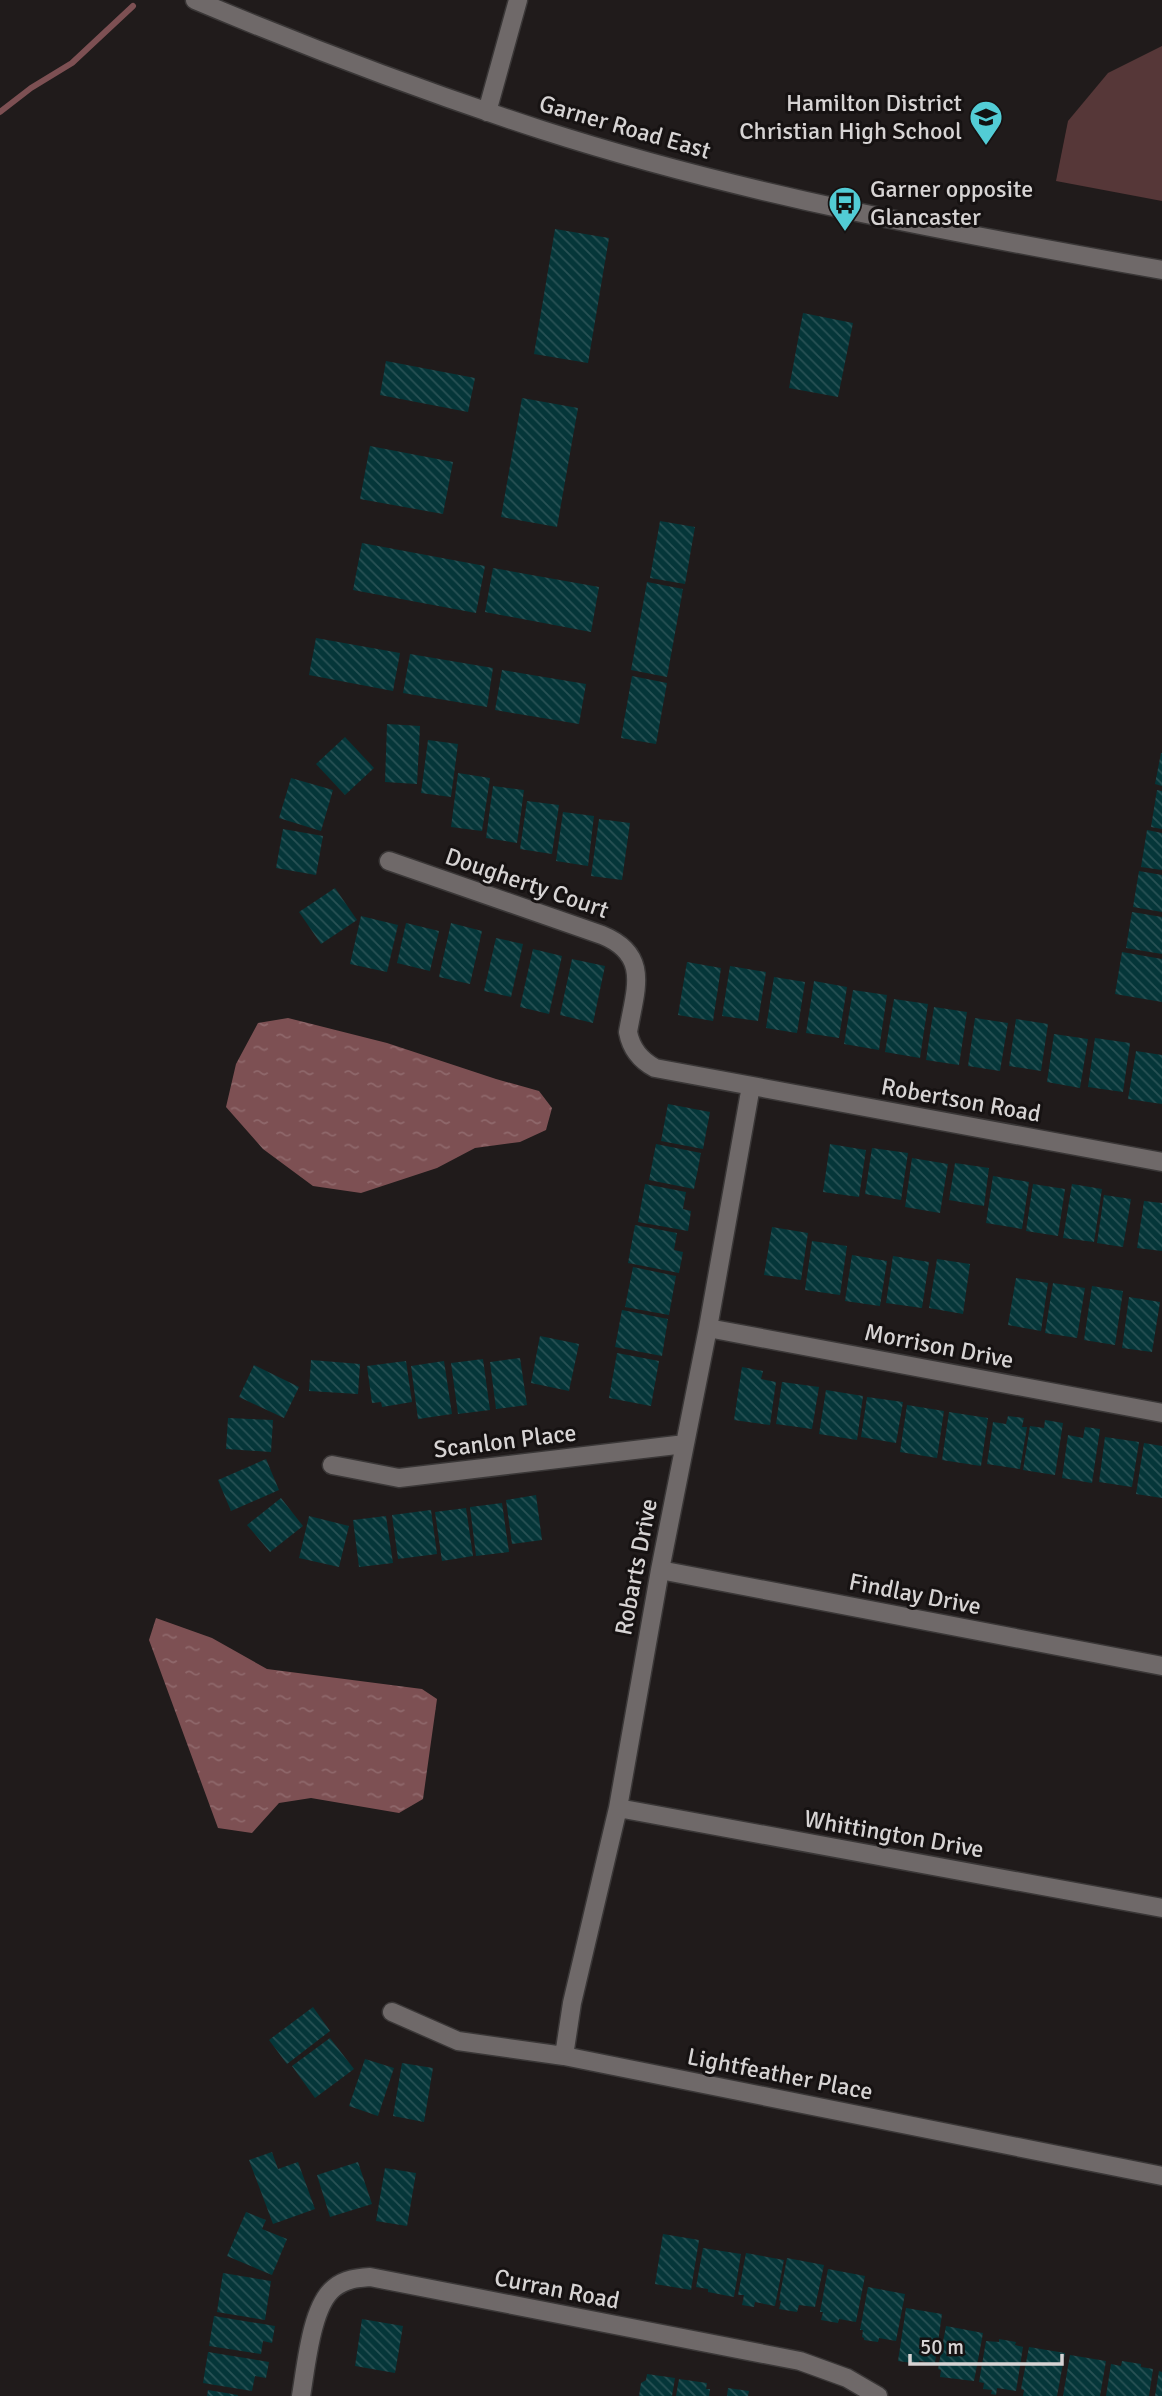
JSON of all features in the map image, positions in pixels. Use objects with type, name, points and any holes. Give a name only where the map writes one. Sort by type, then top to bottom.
[{"type":"street","name":"Garner Road East","points":[[195,0],[341,59],[487,112],[610,150],[821,203],[999,241],[1162,270]]},
{"type":"street","points":[[487,112],[518,0]]},
{"type":"street","name":"Dougherty Court","points":[[390,861],[615,940],[633,959],[637,975],[628,1032],[632,1046],[641,1059],[655,1068],[751,1086]]},
{"type":"street","name":"Robertson Road","points":[[751,1086],[1162,1162]]},
{"type":"street","name":"Robarts Drive","points":[[564,2056],[572,2003],[618,1808],[751,1086]]},
{"type":"street","name":"Morrison Drive","points":[[708,1328],[1162,1413]]},
{"type":"street","name":"Scanlon Place","points":[[332,1465],[400,1478],[685,1444]]},
{"type":"street","name":"Findlay Drive","points":[[660,1570],[1162,1666]]},
{"type":"street","name":"Whittington Drive","points":[[618,1808],[1162,1908]]},
{"type":"street","name":"Lightfeather Place","points":[[392,2012],[458,2041],[564,2056],[1162,2176]]},
{"type":"street","name":"Curran Road","points":[[301,2396],[314,2327],[323,2303],[333,2289],[350,2279],[370,2277],[800,2361],[848,2378],[878,2396]]},
{"type":"shaded area","points":[[1162,46],[1162,201],[1056,181],[1068,121],[1108,73]]},
{"type":"water","points":[[288,1018],[387,1043],[539,1091],[552,1108],[546,1130],[520,1142],[475,1148],[437,1168],[361,1193],[313,1186],[263,1149],[226,1107],[236,1064],[258,1023]]},
{"type":"water","points":[[156,1618],[212,1638],[267,1669],[422,1689],[437,1699],[423,1799],[399,1813],[311,1798],[279,1803],[252,1833],[218,1828],[149,1640]]},
{"type":"building","points":[[555,229],[609,238],[588,363],[534,354]]},
{"type":"building","points":[[803,313],[853,323],[838,397],[789,388]]},
{"type":"building","points":[[386,361],[475,378],[468,412],[380,395]]},
{"type":"building","points":[[522,398],[578,408],[557,527],[501,517]]},
{"type":"building","points":[[370,446],[453,462],[443,514],[360,499]]},
{"type":"building","points":[[660,521],[695,527],[685,584],[650,578]]},
{"type":"building","points":[[362,543],[485,566],[476,613],[353,590]]},
{"type":"building","points":[[493,568],[599,587],[591,632],[485,612]]},
{"type":"building","points":[[647,582],[683,589],[667,677],[631,670]]},
{"type":"building","points":[[316,638],[400,653],[393,691],[309,675]]},
{"type":"building","points":[[410,654],[493,668],[487,707],[403,693]]},
{"type":"building","points":[[502,670],[586,684],[579,724],[495,710]]},
{"type":"building","points":[[632,676],[667,683],[656,744],[621,738]]},
{"type":"building","points":[[387,724],[420,726],[417,784],[385,782]]},
{"type":"building","points":[[345,737],[374,768],[345,795],[316,764]]},
{"type":"building","points":[[428,740],[458,744],[451,797],[421,793]]},
{"type":"building","points":[[1162,753],[1162,786],[1155,784]]},
{"type":"building","points":[[458,773],[490,778],[482,831],[451,827]]},
{"type":"building","points":[[291,778],[333,790],[321,831],[279,818]]},
{"type":"building","points":[[493,786],[524,790],[517,843],[486,838]]},
{"type":"building","points":[[1157,790],[1162,791],[1162,829],[1151,827]]},
{"type":"building","points":[[527,801],[559,805],[552,854],[520,849]]},
{"type":"building","points":[[563,812],[594,816],[588,866],[556,861]]},
{"type":"building","points":[[599,819],[630,823],[622,880],[591,876]]},
{"type":"building","points":[[283,829],[323,836],[316,875],[276,868]]},
{"type":"building","points":[[1147,830],[1162,833],[1162,870],[1141,867]]},
{"type":"building","points":[[1139,871],[1162,875],[1162,912],[1133,907]]},
{"type":"building","points":[[335,888],[357,920],[321,944],[299,912]]},
{"type":"building","points":[[1132,912],[1162,917],[1162,954],[1126,948]]},
{"type":"building","points":[[361,916],[398,925],[387,972],[350,964]]},
{"type":"building","points":[[406,923],[439,931],[430,971],[397,963]]},
{"type":"building","points":[[451,923],[482,931],[470,984],[439,977]]},
{"type":"building","points":[[496,938],[523,944],[511,997],[484,991]]},
{"type":"building","points":[[533,949],[562,956],[549,1014],[520,1007]]},
{"type":"building","points":[[1122,952],[1162,959],[1162,1002],[1115,994]]},
{"type":"building","points":[[572,959],[605,966],[593,1023],[560,1015]]},
{"type":"building","points":[[687,962],[721,968],[713,1021],[678,1015]]},
{"type":"building","points":[[730,966],[766,972],[758,1021],[722,1016]]},
{"type":"building","points":[[774,977],[805,982],[797,1033],[766,1028]]},
{"type":"building","points":[[814,981],[847,987],[839,1038],[806,1033]]},
{"type":"building","points":[[853,990],[887,995],[879,1050],[844,1044]]},
{"type":"building","points":[[894,999],[928,1004],[920,1058],[885,1052]]},
{"type":"building","points":[[934,1007],[967,1012],[959,1065],[926,1060]]},
{"type":"building","points":[[975,1018],[1008,1023],[1000,1071],[968,1066]]},
{"type":"building","points":[[1016,1019],[1048,1024],[1041,1071],[1009,1066]]},
{"type":"building","points":[[1054,1034],[1088,1039],[1080,1088],[1047,1082]]},
{"type":"building","points":[[1095,1038],[1130,1043],[1123,1092],[1088,1087]]},
{"type":"building","points":[[1136,1051],[1162,1055],[1162,1104],[1128,1099]]},
{"type":"building","points":[[668,1104],[710,1112],[703,1149],[661,1141]]},
{"type":"building","points":[[656,1144],[701,1153],[694,1189],[649,1180]]},
{"type":"building","points":[[830,1144],[866,1150],[859,1197],[823,1192]]},
{"type":"building","points":[[872,1148],[908,1153],[901,1200],[865,1194]]},
{"type":"building","points":[[912,1158],[948,1164],[940,1213],[905,1207]]},
{"type":"building","points":[[955,1163],[989,1168],[984,1206],[949,1200]]},
{"type":"building","points":[[993,1176],[1029,1182],[1022,1229],[986,1223]]},
{"type":"building","points":[[645,1184],[686,1192],[683,1209],[691,1211],[688,1231],[638,1222]]},
{"type":"building","points":[[1033,1184],[1065,1189],[1058,1236],[1026,1231]]},
{"type":"building","points":[[1072,1184],[1102,1189],[1094,1242],[1063,1238]]},
{"type":"building","points":[[1104,1195],[1131,1199],[1123,1247],[1097,1243]]},
{"type":"building","points":[[1144,1201],[1162,1203],[1162,1251],[1137,1248]]},
{"type":"building","points":[[635,1225],[677,1233],[674,1250],[683,1252],[679,1273],[628,1263]]},
{"type":"building","points":[[772,1227],[808,1233],[801,1280],[764,1275]]},
{"type":"building","points":[[812,1241],[847,1246],[840,1295],[805,1290]]},
{"type":"building","points":[[852,1255],[887,1261],[880,1306],[845,1301]]},
{"type":"building","points":[[893,1256],[929,1262],[922,1308],[886,1303]]},
{"type":"building","points":[[937,1259],[970,1264],[963,1314],[929,1308]]},
{"type":"building","points":[[633,1267],[676,1276],[669,1315],[625,1307]]},
{"type":"building","points":[[1016,1278],[1048,1283],[1041,1331],[1008,1325]]},
{"type":"building","points":[[1053,1283],[1085,1288],[1077,1338],[1045,1333]]},
{"type":"building","points":[[1092,1286],[1123,1291],[1115,1345],[1084,1340]]},
{"type":"building","points":[[1129,1297],[1160,1302],[1152,1352],[1122,1348]]},
{"type":"building","points":[[622,1310],[668,1319],[662,1356],[615,1347]]},
{"type":"building","points":[[540,1336],[579,1344],[569,1391],[531,1383]]},
{"type":"building","points":[[617,1353],[659,1361],[651,1406],[609,1398]]},
{"type":"building","points":[[520,1358],[527,1405],[496,1409],[490,1362]]},
{"type":"building","points":[[483,1359],[490,1410],[458,1414],[451,1363]]},
{"type":"building","points":[[311,1360],[360,1364],[358,1394],[309,1391]]},
{"type":"building","points":[[406,1361],[412,1402],[382,1407],[381,1402],[372,1403],[367,1366]]},
{"type":"building","points":[[444,1361],[452,1414],[418,1419],[411,1366]]},
{"type":"building","points":[[254,1365],[299,1387],[284,1418],[239,1397]]},
{"type":"building","points":[[742,1367],[763,1371],[761,1379],[776,1382],[770,1425],[734,1420]]},
{"type":"building","points":[[782,1382],[819,1387],[812,1429],[776,1424]]},
{"type":"building","points":[[826,1390],[863,1396],[857,1440],[819,1434]]},
{"type":"building","points":[[867,1397],[903,1402],[896,1443],[861,1437]]},
{"type":"building","points":[[907,1405],[944,1411],[937,1458],[900,1452]]},
{"type":"building","points":[[949,1412],[988,1418],[981,1466],[942,1460]]},
{"type":"building","points":[[1008,1416],[1024,1418],[1022,1427],[1027,1427],[1020,1469],[987,1464],[993,1422],[1006,1424]]},
{"type":"building","points":[[228,1418],[273,1420],[271,1452],[226,1449]]},
{"type":"building","points":[[1045,1420],[1063,1423],[1055,1475],[1023,1470],[1030,1426],[1044,1428]]},
{"type":"building","points":[[1085,1427],[1100,1429],[1092,1483],[1062,1478],[1068,1435],[1083,1438]]},
{"type":"building","points":[[1105,1437],[1139,1442],[1132,1487],[1099,1482]]},
{"type":"building","points":[[1144,1443],[1162,1446],[1162,1498],[1136,1494]]},
{"type":"building","points":[[266,1459],[279,1490],[231,1511],[218,1480]]},
{"type":"building","points":[[536,1495],[542,1540],[512,1544],[506,1500]]},
{"type":"building","points":[[281,1498],[303,1526],[270,1552],[247,1525]]},
{"type":"building","points":[[502,1503],[509,1552],[476,1556],[470,1507]]},
{"type":"building","points":[[466,1508],[473,1556],[442,1561],[435,1512]]},
{"type":"building","points":[[431,1510],[437,1554],[398,1559],[392,1515]]},
{"type":"building","points":[[309,1516],[349,1526],[339,1567],[299,1558]]},
{"type":"building","points":[[386,1516],[393,1563],[359,1567],[353,1520]]},
{"type":"building","points":[[313,2007],[330,2031],[287,2064],[269,2040]]},
{"type":"building","points":[[330,2038],[354,2069],[315,2098],[292,2066]]},
{"type":"building","points":[[365,2059],[394,2068],[378,2116],[349,2106]]},
{"type":"building","points":[[402,2063],[433,2068],[424,2122],[393,2116]]},
{"type":"building","points":[[272,2152],[278,2169],[298,2162],[315,2209],[273,2224],[249,2160]]},
{"type":"building","points":[[358,2162],[372,2204],[330,2217],[317,2175]]},
{"type":"building","points":[[385,2168],[416,2173],[407,2226],[376,2221]]},
{"type":"building","points":[[246,2212],[266,2220],[262,2229],[287,2239],[272,2275],[227,2256]]},
{"type":"building","points":[[663,2234],[699,2240],[691,2290],[655,2284]]},
{"type":"building","points":[[703,2248],[741,2254],[734,2297],[696,2287]]},
{"type":"building","points":[[746,2253],[784,2260],[775,2306],[755,2302],[754,2307],[742,2305],[744,2295],[738,2295]]},
{"type":"building","points":[[787,2258],[824,2265],[815,2307],[799,2305],[797,2312],[779,2309]]},
{"type":"building","points":[[828,2269],[865,2276],[856,2322],[821,2320]]},
{"type":"building","points":[[223,2273],[271,2281],[265,2320],[217,2312]]},
{"type":"building","points":[[868,2287],[905,2294],[896,2341],[879,2338],[878,2342],[864,2340],[862,2337],[863,2330],[860,2330]]},
{"type":"building","points":[[906,2308],[942,2314],[935,2363],[898,2361]]},
{"type":"building","points":[[214,2316],[275,2326],[272,2343],[263,2341],[261,2354],[209,2346]]},
{"type":"building","points":[[362,2319],[403,2326],[395,2373],[355,2366]]},
{"type":"building","points":[[946,2326],[983,2333],[974,2381],[940,2377],[941,2370],[938,2369]]},
{"type":"building","points":[[999,2339],[1016,2342],[1015,2345],[1023,2347],[1016,2391],[997,2388],[996,2395],[991,2394],[992,2390],[983,2389],[984,2383],[979,2382],[986,2341],[999,2342]]},
{"type":"building","points":[[1029,2347],[1065,2353],[1057,2396],[1023,2396],[1024,2390],[1021,2389]]},
{"type":"building","points":[[208,2352],[269,2362],[266,2378],[255,2376],[252,2391],[203,2383]]},
{"type":"building","points":[[1070,2355],[1106,2361],[1100,2396],[1063,2396]]},
{"type":"building","points":[[1122,2361],[1153,2369],[1149,2396],[1106,2396],[1111,2364],[1121,2366]]},
{"type":"building","points":[[1159,2371],[1162,2372],[1162,2396],[1155,2396]]},
{"type":"building","points":[[647,2374],[675,2378],[672,2396],[639,2396],[641,2383],[646,2380]]},
{"type":"building","points":[[679,2379],[707,2383],[709,2396],[676,2396]]},
{"type":"building","points":[[728,2388],[749,2391],[748,2396],[727,2396]]},
{"type":"building","points":[[208,2390],[238,2395],[238,2396],[207,2396]]},
{"type":"waterway","points":[[0,112],[31,88],[72,63],[133,6]]},
{"type":"place","name":"Hamilton District Christian High School","points":[[986,147]]},
{"type":"place","name":"Garner opposite Glancaster","points":[[845,233]]}]
